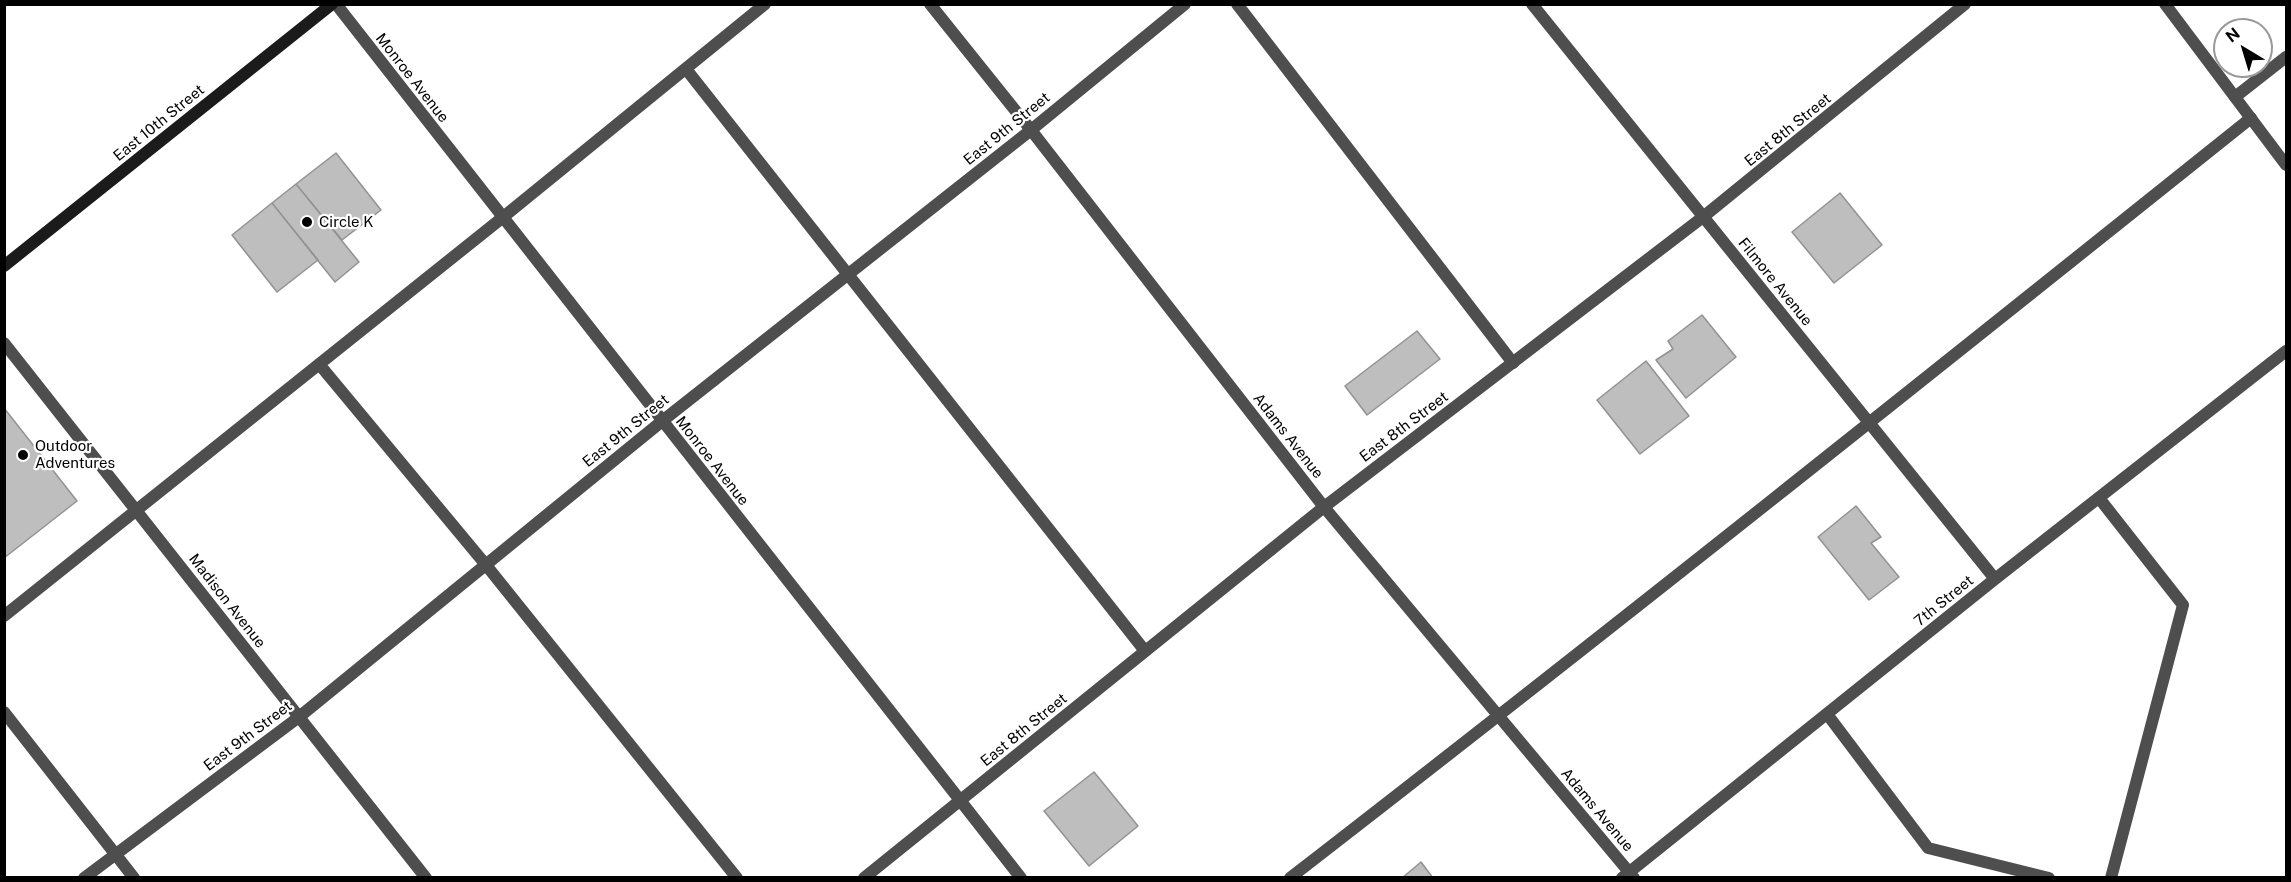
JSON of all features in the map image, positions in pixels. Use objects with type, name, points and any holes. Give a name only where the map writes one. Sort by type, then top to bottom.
[{"type":"main road","name":"East 10th Street","points":[[4,266],[334,4]]},
{"type":"street","name":"Monroe Avenue","points":[[334,4],[1021,878]]},
{"type":"street","points":[[4,615],[502,218],[765,4]]},
{"type":"street","name":"Adams Avenue","points":[[930,4],[1324,507],[1629,876]]},
{"type":"street","name":"East 9th Street","points":[[84,878],[299,717],[661,422],[1030,130],[1185,4]]},
{"type":"street","points":[[1237,4],[1513,363]]},
{"type":"street","name":"Filmore Avenue","points":[[1532,4],[1995,579]]},
{"type":"street","name":"East 8th Street","points":[[864,878],[1324,507],[1703,217],[1965,4]]},
{"type":"street","points":[[2165,4],[2286,165]]},
{"type":"street","points":[[2235,98],[2286,57]]},
{"type":"street","points":[[686,69],[1145,651]]},
{"type":"street","points":[[1290,878],[1499,716],[2251,118]]},
{"type":"street","name":"Madison Avenue","points":[[4,343],[426,878]]},
{"type":"street","name":"7th Street","points":[[1629,876],[1995,579],[2286,351]]},
{"type":"street","points":[[319,364],[486,565],[737,878]]},
{"type":"street","points":[[2099,498],[2182,605],[2111,878]]},
{"type":"street","points":[[4,712],[134,878]]},
{"type":"street","points":[[1827,714],[1928,848],[2049,878]]},
{"type":"building","name":"Circle K","points":[[336,153],[381,210],[342,240],[296,184]]},
{"type":"building","name":"Circle K","points":[[296,184],[359,262],[335,282],[272,203]]},
{"type":"building","points":[[1840,193],[1882,245],[1834,283],[1792,232]]},
{"type":"building","name":"Circle K","points":[[272,203],[318,260],[277,292],[232,235]]},
{"type":"building","points":[[1702,315],[1736,357],[1686,398],[1656,360],[1673,349],[1668,341]]},
{"type":"building","points":[[1417,331],[1440,359],[1367,415],[1345,386]]},
{"type":"building","points":[[1646,361],[1689,416],[1640,454],[1597,400]]},
{"type":"building","name":"Outdoor Adventures","points":[[4,408],[77,501],[4,558]]},
{"type":"building","points":[[1856,506],[1881,537],[1871,543],[1899,577],[1869,600],[1818,537]]},
{"type":"building","points":[[1094,772],[1138,826],[1089,866],[1044,811]]},
{"type":"building","points":[[1421,862],[1433,878],[1402,878]]},
{"type":"place","name":"Circle K","points":[[307,222]]},
{"type":"place","name":"Outdoor Adventures","points":[[23,455]]}]
